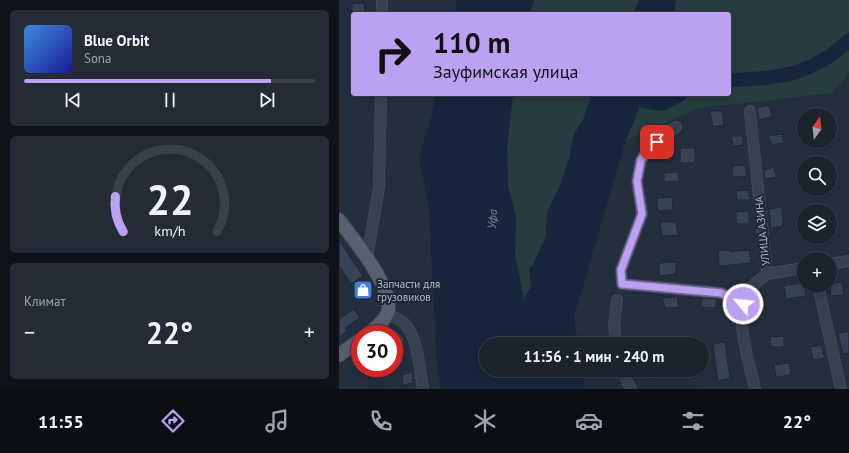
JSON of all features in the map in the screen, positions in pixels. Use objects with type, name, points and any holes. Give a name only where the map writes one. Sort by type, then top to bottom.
[{"type":"main road","points":[[339,220],[367,258],[386,292],[388,299],[388,313],[379,325]]},
{"type":"main road","points":[[339,355],[351,346]]},
{"type":"street","points":[[382,0],[382,12]]},
{"type":"street","points":[[367,258],[379,187],[381,96]]},
{"type":"street","name":"УЛИЦА АЗИНА","points":[[750,111],[767,274],[748,291],[743,304],[741,324],[755,389]]},
{"type":"street","points":[[676,128],[648,149],[641,160],[637,181],[642,214],[621,270],[622,284],[721,293],[743,304]]},
{"type":"street","points":[[837,263],[849,261]]},
{"type":"street","points":[[767,274],[797,269]]},
{"type":"street","points":[[820,292],[841,389]]},
{"type":"street","points":[[615,337],[614,326],[617,300]]},
{"type":"street","points":[[388,313],[403,323],[410,331],[415,346],[423,389]]},
{"type":"street","points":[[626,377],[631,389]]},
{"type":"green space","points":[[534,0],[639,0],[634,12],[530,12]]},
{"type":"green space","points":[[676,0],[849,0],[849,73],[832,93],[700,108],[626,140],[644,96],[731,96],[731,12],[673,12]]},
{"type":"green space","points":[[513,96],[591,96],[583,120],[574,134],[569,159],[559,188],[547,213],[546,236],[533,265],[529,268],[531,286],[524,300],[515,255],[516,218],[508,186],[507,146]]},
{"type":"water","points":[[457,0],[534,0],[530,12],[454,12]]},
{"type":"water","points":[[639,0],[676,0],[673,12],[634,12]]},
{"type":"water","name":"Уфа","points":[[436,96],[513,96],[507,146],[508,186],[516,218],[515,255],[524,300],[531,286],[529,268],[533,265],[546,236],[547,213],[559,188],[569,159],[574,134],[583,120],[591,96],[644,96],[626,140],[574,317],[577,337],[479,337],[479,377],[583,377],[585,389],[441,389],[437,367],[429,207],[419,158]]},
{"type":"building","points":[[364,3],[365,12],[352,12],[352,4]]},
{"type":"building","points":[[769,105],[772,117],[759,120],[757,108]]},
{"type":"building","points":[[710,111],[722,111],[724,125],[713,127]]},
{"type":"building","points":[[782,134],[784,143],[772,145],[768,136]]},
{"type":"building","points":[[731,136],[743,136],[743,145],[733,146]]},
{"type":"building","points":[[680,148],[695,148],[695,163],[680,163]]},
{"type":"building","points":[[745,165],[747,176],[733,177],[732,166]]},
{"type":"building","points":[[774,167],[776,177],[765,179],[764,170]]},
{"type":"building","points":[[677,172],[680,181],[664,182],[664,173]]},
{"type":"building","points":[[748,190],[750,200],[737,200],[736,191]]},
{"type":"building","points":[[672,197],[673,210],[658,211],[657,198]]},
{"type":"building","points":[[782,207],[783,226],[771,228],[769,209]]},
{"type":"building","points":[[749,211],[749,224],[736,224],[736,212]]},
{"type":"building","points":[[660,222],[676,222],[678,235],[662,236]]},
{"type":"building","points":[[339,240],[363,276],[351,284],[339,266]]},
{"type":"building","points":[[730,250],[730,252],[749,250],[751,263],[719,266],[718,251]]},
{"type":"building","points":[[676,262],[676,274],[659,276],[659,263]]},
{"type":"building","points":[[842,282],[844,295],[831,296],[831,292],[837,292],[837,283]]},
{"type":"building","points":[[797,283],[797,292],[805,292],[806,296],[786,299],[784,286]]},
{"type":"building","points":[[677,297],[679,307],[665,308],[662,298]]},
{"type":"building","points":[[702,298],[716,299],[716,308],[701,307]]},
{"type":"building","points":[[354,309],[360,318],[345,328],[347,331],[339,337],[339,319]]},
{"type":"building","points":[[849,331],[849,353],[843,354],[838,333]]},
{"type":"building","points":[[784,336],[784,347],[771,347],[770,337]]},
{"type":"building","points":[[725,342],[730,378],[718,381],[713,344]]},
{"type":"building","points":[[821,345],[825,358],[813,360],[810,347]]},
{"type":"building","points":[[789,363],[791,375],[776,377],[774,365]]},
{"type":"building","points":[[412,372],[413,383],[403,385],[403,375]]},
{"type":"waterway","points":[[731,80],[763,78],[794,73],[822,61],[836,52],[849,40]]},
{"type":"waterway","points":[[642,101],[662,104],[677,96]]},
{"type":"place","name":"Запчасти для грузовиков","points":[[363,290]]},
{"type":"route","points":[[657,142],[648,149],[641,160],[637,181],[642,214],[621,270],[622,284],[721,293],[743,304]]}]
